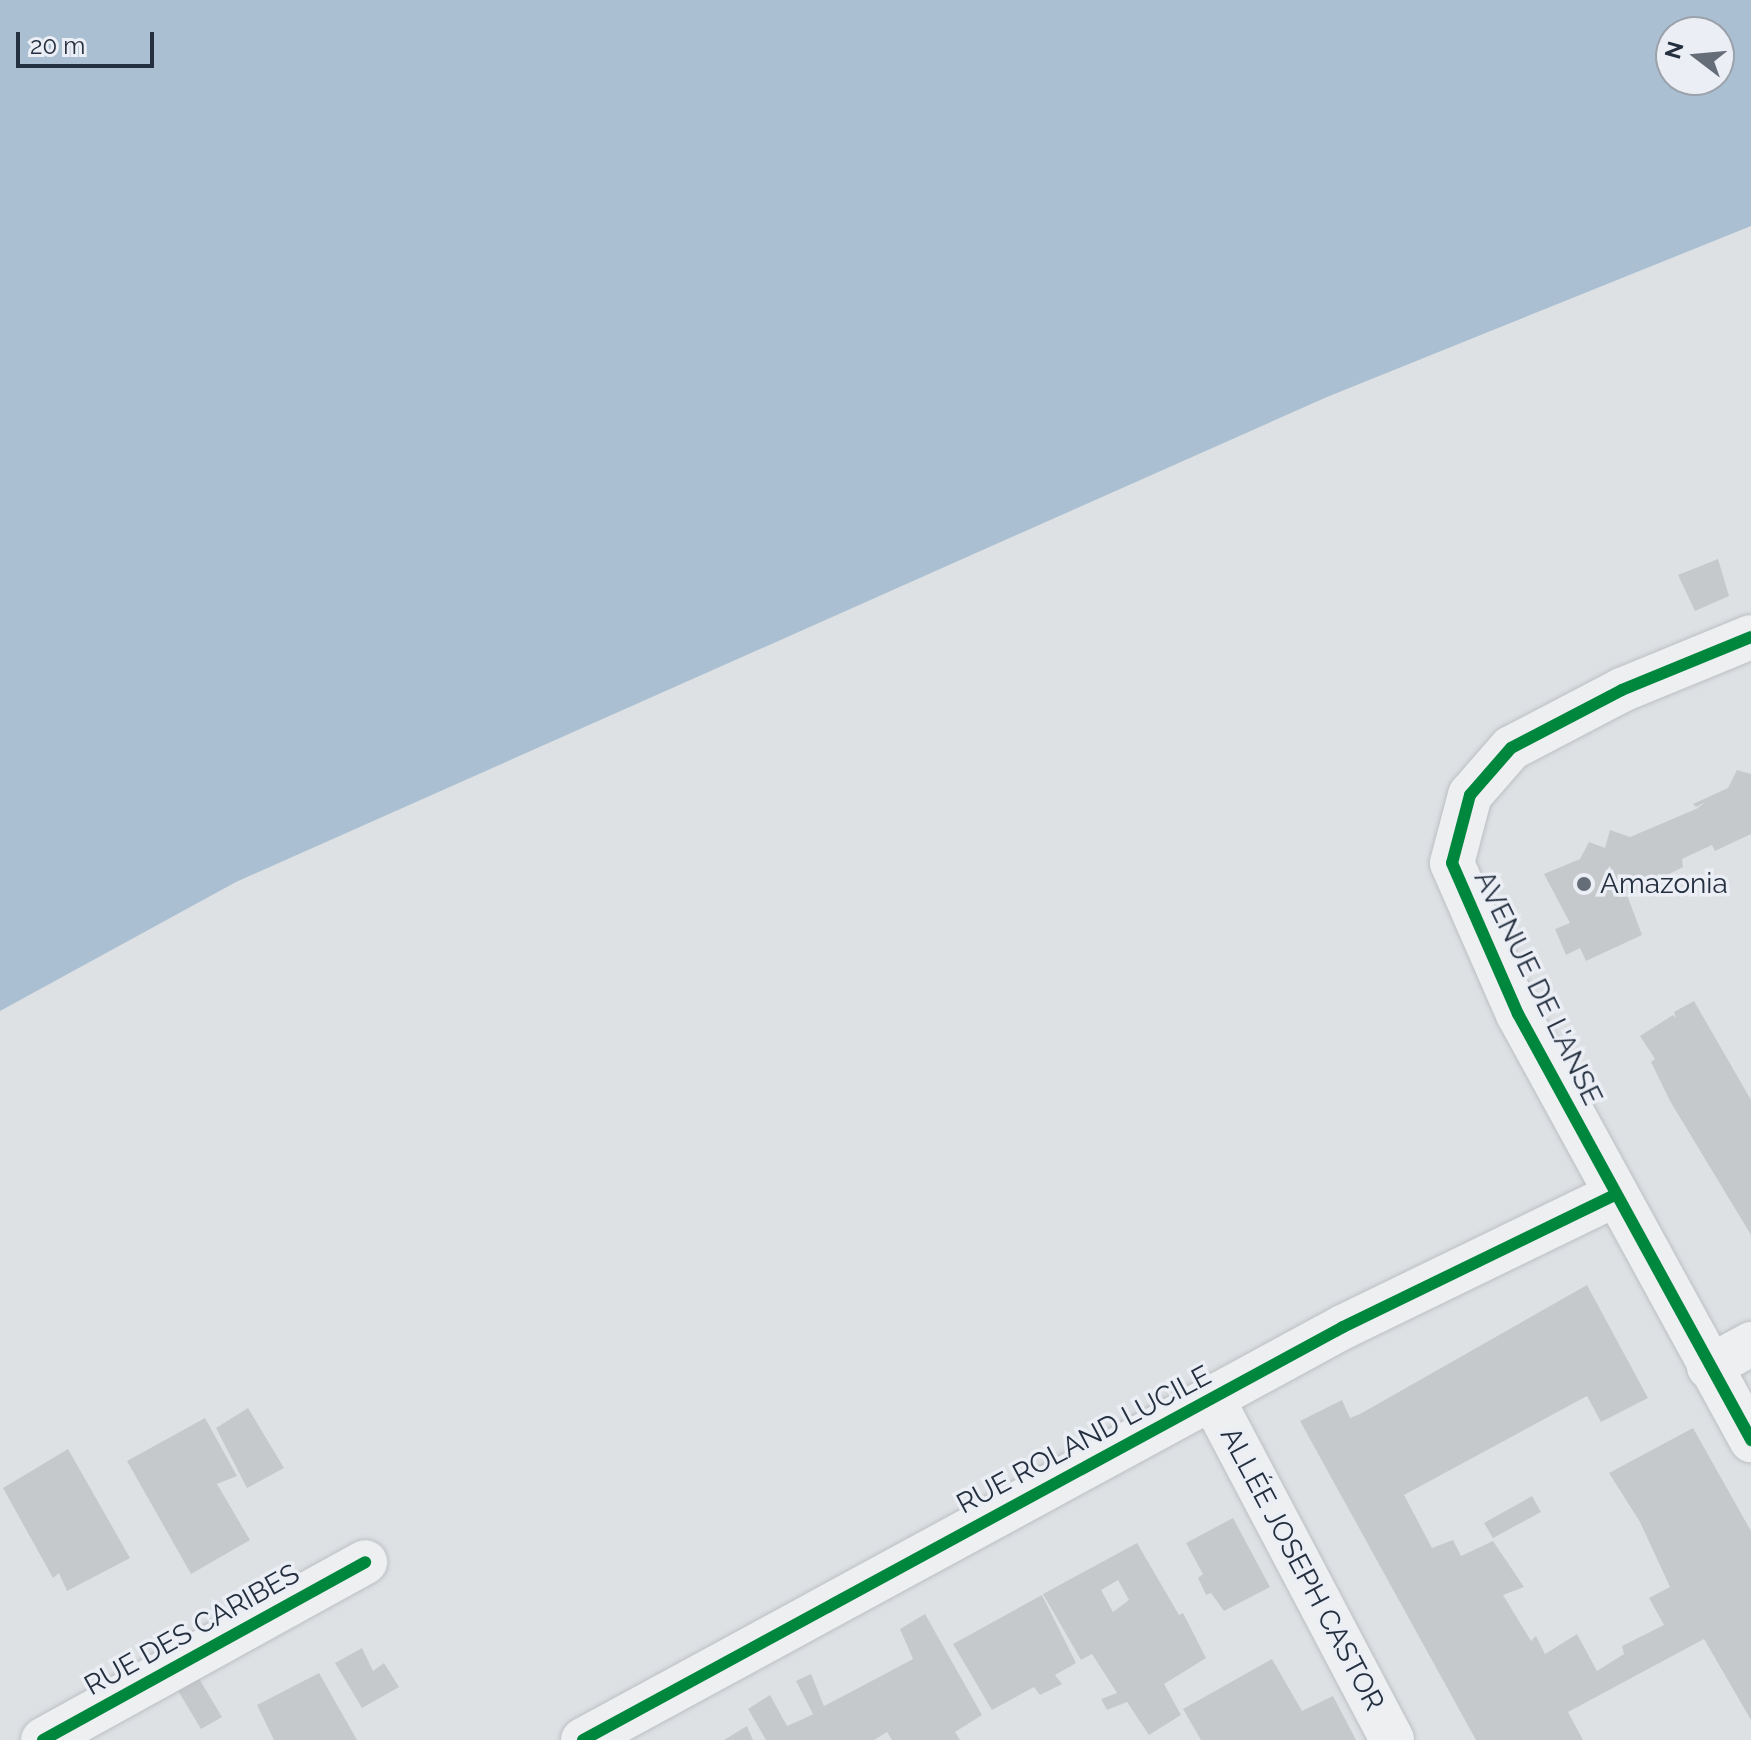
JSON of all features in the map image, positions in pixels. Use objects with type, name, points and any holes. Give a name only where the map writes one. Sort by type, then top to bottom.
[{"type":"street","name":"AVENUE DE L'ANSE","points":[[1751,637],[1622,690],[1511,748],[1470,795],[1452,863],[1518,1014],[1751,1440]]},
{"type":"street","name":"RUE ROLAND LUCILE","points":[[589,1738],[1343,1327],[1615,1195]]},
{"type":"street","points":[[1709,1367],[1751,1344]]},
{"type":"street","name":"ALLÉE JOSEPH CASTOR","points":[[1212,1398],[1392,1740]]},
{"type":"street","name":"RUE DES CARIBES","points":[[43,1740],[365,1562]]},
{"type":"water","points":[[0,0],[1751,0],[1751,226],[1327,397],[236,882],[0,1011]]},
{"type":"building","points":[[1718,559],[1729,596],[1695,611],[1678,575]]},
{"type":"building","points":[[1737,770],[1751,774],[1751,834],[1715,851],[1712,845],[1682,859],[1683,867],[1627,895],[1642,935],[1586,961],[1580,948],[1566,955],[1555,929],[1570,923],[1544,874],[1580,859],[1589,842],[1605,848],[1610,830],[1630,837],[1696,809],[1706,802],[1696,807],[1693,804],[1728,788]]},
{"type":"building","points":[[1694,1001],[1751,1100],[1751,1235],[1670,1101],[1651,1062],[1655,1059],[1640,1036],[1673,1015],[1676,1018],[1674,1012]]},
{"type":"building","points":[[1587,1285],[1648,1398],[1601,1422],[1587,1396],[1404,1495],[1432,1548],[1453,1540],[1461,1556],[1493,1541],[1524,1587],[1503,1595],[1531,1641],[1536,1636],[1545,1654],[1577,1634],[1597,1671],[1624,1654],[1622,1646],[1664,1625],[1649,1598],[1670,1587],[1640,1522],[1609,1473],[1693,1428],[1751,1531],[1751,1720],[1704,1639],[1568,1712],[1583,1740],[1476,1740],[1300,1421],[1342,1400],[1350,1418],[1360,1414]]},
{"type":"building","points":[[248,1408],[284,1468],[247,1488],[216,1428]]},
{"type":"building","points":[[205,1418],[237,1476],[217,1484],[250,1540],[191,1574],[127,1461]]},
{"type":"building","points":[[68,1449],[130,1558],[67,1591],[59,1573],[53,1578],[3,1488]]},
{"type":"building","points":[[1532,1496],[1541,1512],[1493,1538],[1484,1523]]},
{"type":"building","points":[[1233,1518],[1270,1587],[1224,1611],[1211,1593],[1206,1595],[1198,1578],[1203,1574],[1186,1543]]},
{"type":"building","points":[[1137,1543],[1179,1615],[1183,1613],[1206,1658],[1164,1684],[1181,1715],[1149,1735],[1127,1702],[1107,1710],[1101,1699],[1117,1693],[1092,1654],[1081,1660],[1043,1594]],"holes":[[[1118,1580],[1129,1600],[1113,1612],[1101,1590]]]},
{"type":"building","points":[[1042,1595],[1076,1663],[1055,1675],[1062,1684],[1040,1695],[1034,1687],[992,1710],[953,1644]]},
{"type":"building","points":[[925,1614],[982,1715],[955,1732],[960,1740],[892,1740],[887,1732],[874,1740],[766,1740],[748,1709],[770,1695],[787,1726],[813,1714],[796,1681],[811,1674],[824,1706],[913,1659],[900,1629]]},
{"type":"building","points":[[362,1648],[373,1671],[384,1663],[399,1687],[362,1708],[335,1663]]},
{"type":"building","points":[[1272,1659],[1302,1711],[1333,1696],[1356,1740],[1201,1740],[1183,1709]]},
{"type":"building","points":[[319,1673],[357,1740],[274,1740],[257,1705]]},
{"type":"building","points":[[198,1677],[222,1717],[201,1729],[177,1689]]},
{"type":"building","points":[[747,1726],[753,1740],[724,1740]]},
{"type":"cycle path","points":[[1751,637],[1622,690],[1511,748],[1470,795],[1452,863],[1518,1014],[1751,1440]]},
{"type":"cycle path","points":[[583,1740],[1343,1327],[1615,1195]]},
{"type":"cycle path","points":[[43,1740],[365,1562]]},
{"type":"place","name":"Amazonia","points":[[1584,884]]}]
